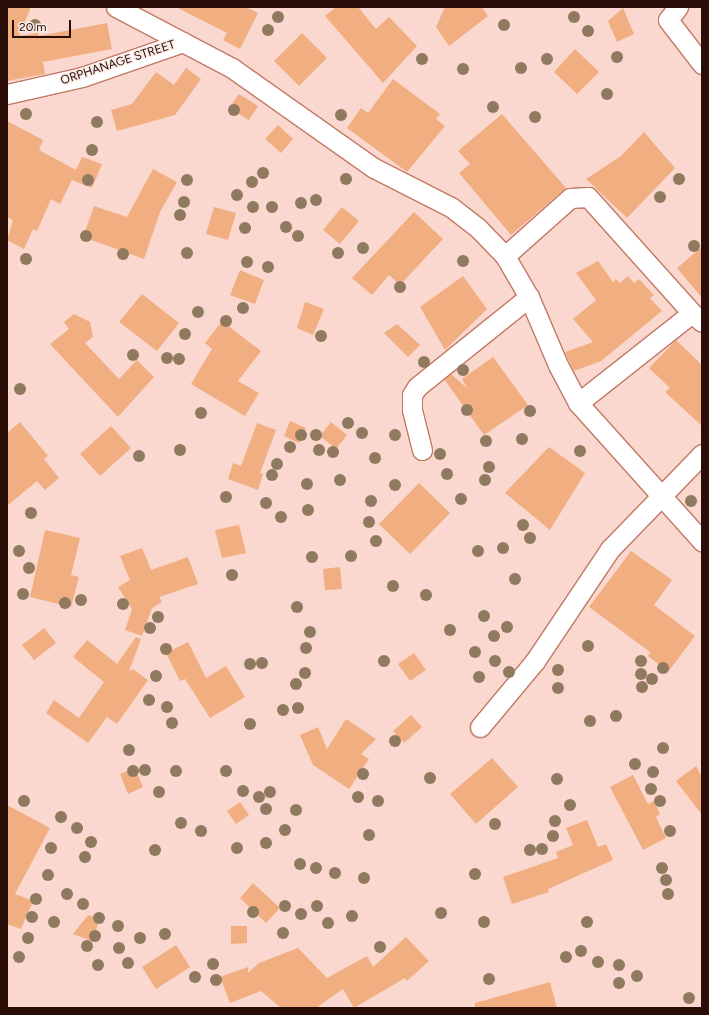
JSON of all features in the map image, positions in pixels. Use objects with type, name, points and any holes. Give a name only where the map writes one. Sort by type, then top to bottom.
[{"type":"street","points":[[116,7],[232,68],[374,168],[451,207],[477,226],[505,256],[529,298],[558,366],[578,403],[599,430],[661,493],[702,542]]},
{"type":"street","points":[[678,7],[668,20],[702,64]]},
{"type":"street","name":"ORPHANAGE STREET","points":[[7,94],[82,77],[182,42]]},
{"type":"street","points":[[505,256],[570,198],[588,197],[697,318],[578,403]]},
{"type":"street","points":[[422,450],[412,410],[412,395],[417,387],[529,298]]},
{"type":"street","points":[[480,727],[535,661],[610,549],[661,493],[702,454]]},
{"type":"building","points":[[7,7],[31,7],[19,36],[38,33],[39,36],[107,23],[112,49],[43,62],[45,74],[7,81]]},
{"type":"building","points":[[176,7],[246,7],[258,13],[240,49],[223,40],[227,33]]},
{"type":"building","points":[[336,7],[358,7],[376,29],[389,17],[417,46],[383,83],[325,16]]},
{"type":"building","points":[[445,7],[482,7],[488,16],[449,46],[436,27]]},
{"type":"building","points":[[623,8],[634,34],[617,42],[608,21]]},
{"type":"building","points":[[302,33],[327,58],[299,86],[274,61]]},
{"type":"building","points":[[575,49],[599,72],[577,94],[554,72]]},
{"type":"building","points":[[186,68],[201,79],[175,115],[117,131],[111,110],[132,104],[156,72],[174,85]]},
{"type":"building","points":[[393,79],[440,114],[436,119],[445,126],[407,172],[347,128],[361,108],[368,113]]},
{"type":"building","points":[[239,94],[258,106],[249,120],[229,108]]},
{"type":"building","points":[[502,114],[566,188],[511,235],[459,173],[470,164],[458,151]]},
{"type":"building","points":[[7,121],[43,140],[39,150],[76,170],[82,157],[102,164],[92,188],[72,180],[60,204],[51,199],[37,231],[33,229],[24,249],[7,240],[13,220],[7,217]]},
{"type":"building","points":[[278,125],[293,139],[281,153],[265,139]]},
{"type":"building","points":[[644,132],[675,168],[627,218],[586,179],[621,156]]},
{"type":"building","points":[[153,169],[177,182],[160,212],[144,259],[83,237],[94,206],[127,217]]},
{"type":"building","points":[[214,207],[236,213],[228,240],[206,234]]},
{"type":"building","points":[[342,207],[359,221],[340,244],[323,230]]},
{"type":"building","points":[[414,212],[443,239],[400,285],[389,275],[372,295],[352,278]]},
{"type":"building","points":[[702,247],[702,298],[677,268]]},
{"type":"building","points":[[598,261],[613,282],[616,279],[620,283],[628,276],[634,283],[639,279],[654,295],[650,298],[662,311],[601,361],[574,371],[565,352],[593,342],[573,319],[596,300],[576,273]]},
{"type":"building","points":[[240,270],[264,280],[255,304],[230,295]]},
{"type":"building","points":[[463,276],[487,309],[445,350],[420,307]]},
{"type":"building","points":[[142,294],[179,323],[157,351],[119,322]]},
{"type":"building","points":[[305,302],[324,309],[313,335],[297,328]]},
{"type":"building","points":[[74,314],[90,322],[93,337],[85,343],[119,379],[137,360],[154,377],[118,417],[50,344],[69,329],[64,322]]},
{"type":"building","points":[[222,321],[261,351],[238,381],[259,393],[245,416],[191,384],[212,349],[205,343]]},
{"type":"building","points":[[397,324],[420,345],[408,357],[384,333]]},
{"type":"building","points":[[676,340],[702,365],[702,426],[665,392],[670,388],[649,368]]},
{"type":"building","points":[[493,357],[528,405],[484,435],[444,379],[451,374],[467,388],[462,379]]},
{"type":"building","points":[[290,421],[306,428],[299,443],[284,436]]},
{"type":"building","points":[[20,422],[48,456],[44,459],[59,478],[45,490],[37,481],[7,506],[7,433]]},
{"type":"building","points":[[331,422],[347,435],[336,449],[320,436]]},
{"type":"building","points":[[257,423],[276,430],[260,473],[263,474],[258,490],[228,479],[233,463],[241,466]]},
{"type":"building","points":[[111,426],[131,448],[100,476],[80,454]]},
{"type":"building","points":[[549,447],[585,473],[550,530],[505,493]]},
{"type":"building","points":[[419,483],[450,513],[410,554],[379,524]]},
{"type":"building","points":[[239,525],[246,553],[222,558],[215,530]]},
{"type":"building","points":[[45,530],[80,538],[71,575],[79,577],[71,607],[30,597]]},
{"type":"building","points":[[142,548],[151,570],[188,557],[198,584],[159,597],[162,602],[152,608],[142,636],[125,630],[132,609],[118,587],[130,580],[120,556]]},
{"type":"building","points":[[631,551],[672,580],[654,605],[695,636],[668,672],[648,656],[650,652],[589,607]]},
{"type":"building","points":[[340,567],[342,589],[325,590],[323,569]]},
{"type":"building","points":[[44,628],[56,643],[34,660],[22,645]]},
{"type":"building","points":[[136,637],[141,639],[129,671],[133,669],[148,680],[117,724],[107,717],[88,743],[46,713],[54,700],[79,718],[104,682],[73,657],[87,640],[117,664]]},
{"type":"building","points":[[188,642],[206,678],[226,666],[245,697],[210,718],[185,679],[180,681],[166,653]]},
{"type":"building","points":[[414,653],[426,670],[410,681],[398,664]]},
{"type":"building","points":[[411,715],[422,727],[404,743],[393,731]]},
{"type":"building","points":[[346,719],[376,739],[361,754],[369,759],[349,789],[313,765],[300,735],[318,727],[327,749]]},
{"type":"building","points":[[492,758],[518,787],[476,824],[450,794]]},
{"type":"building","points":[[696,766],[702,777],[702,815],[676,781]]},
{"type":"building","points":[[135,768],[143,787],[128,794],[120,774]]},
{"type":"building","points":[[633,775],[648,804],[654,801],[660,814],[656,817],[666,838],[643,850],[610,787]]},
{"type":"building","points":[[240,802],[249,815],[236,824],[227,811]]},
{"type":"building","points":[[7,805],[50,828],[15,894],[33,901],[21,929],[7,924]]},
{"type":"building","points":[[587,820],[598,847],[606,844],[613,860],[548,889],[549,892],[512,904],[503,877],[558,858],[556,852],[573,845],[566,828]]},
{"type":"building","points":[[253,883],[280,908],[266,923],[240,898]]},
{"type":"building","points":[[88,915],[100,919],[92,941],[73,934]]},
{"type":"building","points":[[231,926],[247,926],[247,943],[231,944]]},
{"type":"building","points":[[406,937],[429,961],[407,981],[405,978],[354,1008],[343,989],[316,1008],[281,1008],[261,991],[230,1003],[220,977],[248,967],[248,973],[259,963],[298,948],[327,978],[367,956],[373,967]]},
{"type":"building","points":[[176,945],[190,967],[156,989],[142,967]]},
{"type":"building","points":[[550,982],[557,1008],[475,1008],[475,1003]]}]
